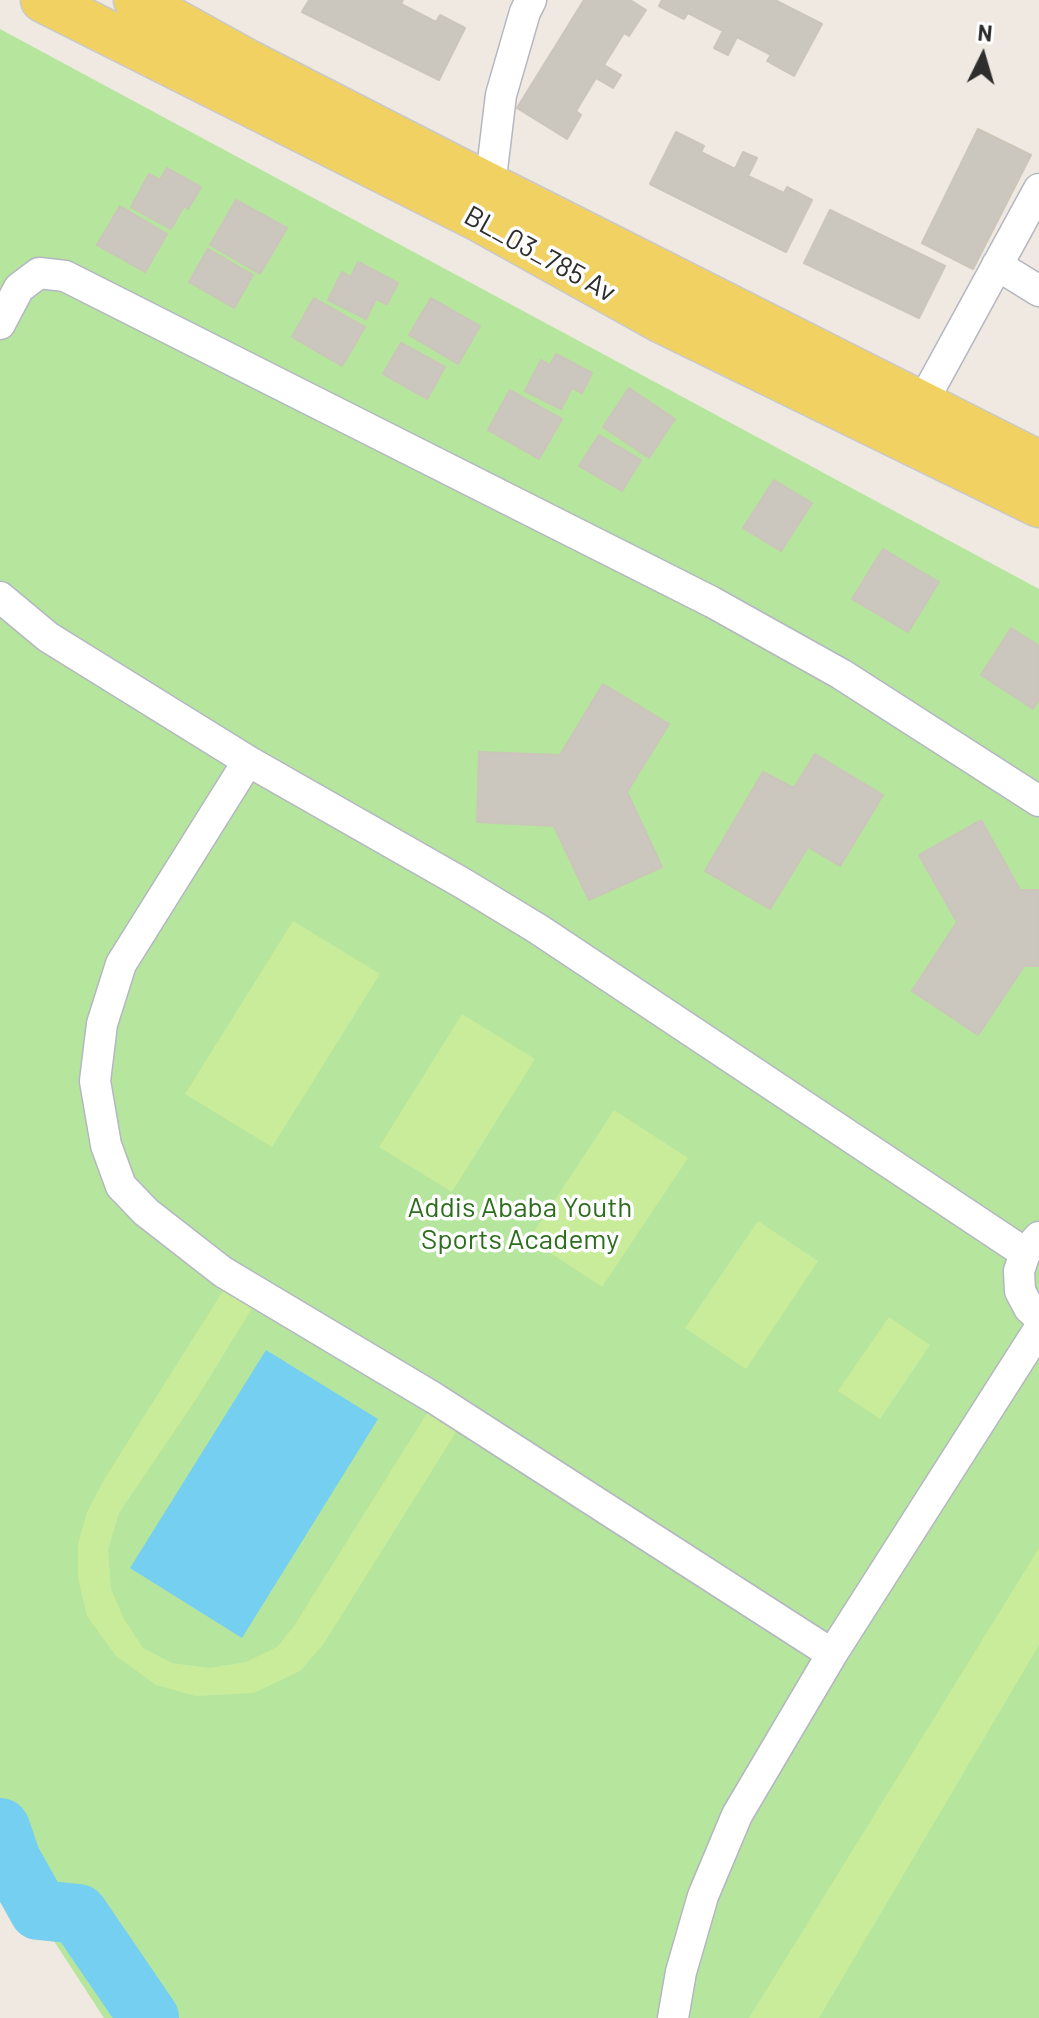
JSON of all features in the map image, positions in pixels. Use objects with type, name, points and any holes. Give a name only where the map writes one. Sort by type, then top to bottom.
[{"type":"main road","name":"BL_03_785 Av","points":[[43,0],[921,405],[1039,463]]},
{"type":"main road","name":"BL_03_785 Av","points":[[136,0],[248,62],[483,202],[662,321],[1039,505]]},
{"type":"street","points":[[483,202],[501,95],[531,0]]},
{"type":"street","points":[[921,405],[1039,189]]},
{"type":"street","points":[[997,265],[1039,291]]},
{"type":"street","points":[[0,324],[19,288],[39,273],[65,276],[712,602],[841,674],[1039,801]]},
{"type":"street","points":[[0,597],[48,637],[248,761],[538,929],[1032,1245],[1019,1271],[1020,1291],[1029,1308],[1039,1317]]},
{"type":"street","points":[[248,761],[121,964],[102,1024],[95,1081],[106,1145],[121,1186],[146,1212],[223,1272],[434,1398],[832,1654]]},
{"type":"street","points":[[673,2018],[681,1972],[703,1896],[737,1815],[832,1654],[1039,1329]]},
{"type":"green space","name":"Addis Ababa Youth Sports Academy","points":[[0,29],[1039,589],[1039,2018],[104,2018],[0,1858]]},
{"type":"green space","points":[[293,921],[380,974],[272,1147],[185,1094]]},
{"type":"green space","points":[[462,1014],[535,1059],[452,1192],[379,1147]]},
{"type":"green space","points":[[614,1110],[688,1158],[602,1287],[529,1239]]},
{"type":"green space","points":[[758,1221],[818,1261],[746,1369],[685,1328]]},
{"type":"green space","points":[[228,1283],[257,1300],[197,1398],[119,1513],[108,1550],[111,1589],[124,1619],[143,1648],[172,1663],[209,1668],[246,1662],[277,1647],[294,1626],[429,1410],[458,1429],[323,1645],[300,1671],[254,1693],[196,1696],[156,1685],[116,1656],[87,1616],[78,1578],[78,1544],[87,1512],[105,1478]]},
{"type":"green space","points":[[889,1317],[930,1345],[880,1419],[838,1391]]},
{"type":"green space","points":[[1039,1548],[1039,1645],[819,2018],[749,2018]]},
{"type":"water","points":[[266,1350],[378,1419],[242,1638],[130,1568]]},
{"type":"building","points":[[309,0],[403,0],[401,4],[436,22],[440,15],[465,28],[439,80],[302,12]]},
{"type":"building","points":[[584,0],[630,0],[646,10],[629,36],[624,33],[604,65],[621,75],[613,88],[596,78],[576,111],[581,115],[567,139],[517,108]]},
{"type":"building","points":[[662,0],[775,0],[822,24],[794,76],[767,61],[771,55],[737,37],[728,55],[714,48],[723,31],[688,13],[684,19],[659,6]]},
{"type":"building","points":[[978,129],[1031,155],[973,269],[922,243]]},
{"type":"building","points":[[676,132],[704,146],[701,152],[735,169],[743,152],[757,158],[748,176],[784,193],[787,187],[812,200],[786,252],[650,184]]},
{"type":"building","points":[[167,168],[201,187],[188,209],[184,206],[171,229],[131,207],[149,174],[160,180]]},
{"type":"building","points":[[236,200],[287,228],[260,274],[210,245]]},
{"type":"building","points":[[120,206],[167,234],[145,272],[97,245]]},
{"type":"building","points":[[830,210],[945,266],[919,318],[804,263]]},
{"type":"building","points":[[208,249],[253,275],[234,308],[189,282]]},
{"type":"building","points":[[358,262],[398,283],[387,304],[376,299],[366,319],[328,300],[342,272],[351,277]]},
{"type":"building","points":[[314,298],[365,327],[342,366],[292,337]]},
{"type":"building","points":[[431,298],[480,326],[458,364],[409,335]]},
{"type":"building","points":[[401,343],[445,367],[427,399],[383,374]]},
{"type":"building","points":[[556,354],[592,373],[582,393],[572,388],[561,409],[525,391],[541,360],[550,365]]},
{"type":"building","points":[[629,388],[675,419],[649,458],[603,427]]},
{"type":"building","points":[[510,390],[562,419],[539,459],[488,430]]},
{"type":"building","points":[[599,435],[641,460],[622,491],[579,466]]},
{"type":"building","points":[[774,480],[812,503],[781,551],[743,528]]},
{"type":"building","points":[[883,549],[939,582],[908,632],[852,599]]},
{"type":"building","points":[[1011,628],[1039,646],[1039,700],[1033,709],[981,675]]},
{"type":"building","points":[[603,684],[669,724],[627,792],[662,867],[589,900],[554,826],[477,822],[479,752],[560,755]]},
{"type":"building","points":[[815,754],[883,795],[840,866],[808,847],[770,909],[705,871],[763,772],[794,788]]},
{"type":"building","points":[[981,820],[1020,890],[1039,890],[1039,966],[1024,966],[978,1035],[912,991],[957,922],[919,855]]},
{"type":"waterway","points":[[0,1828],[11,1860],[39,1910],[78,1914],[149,2018]]}]
